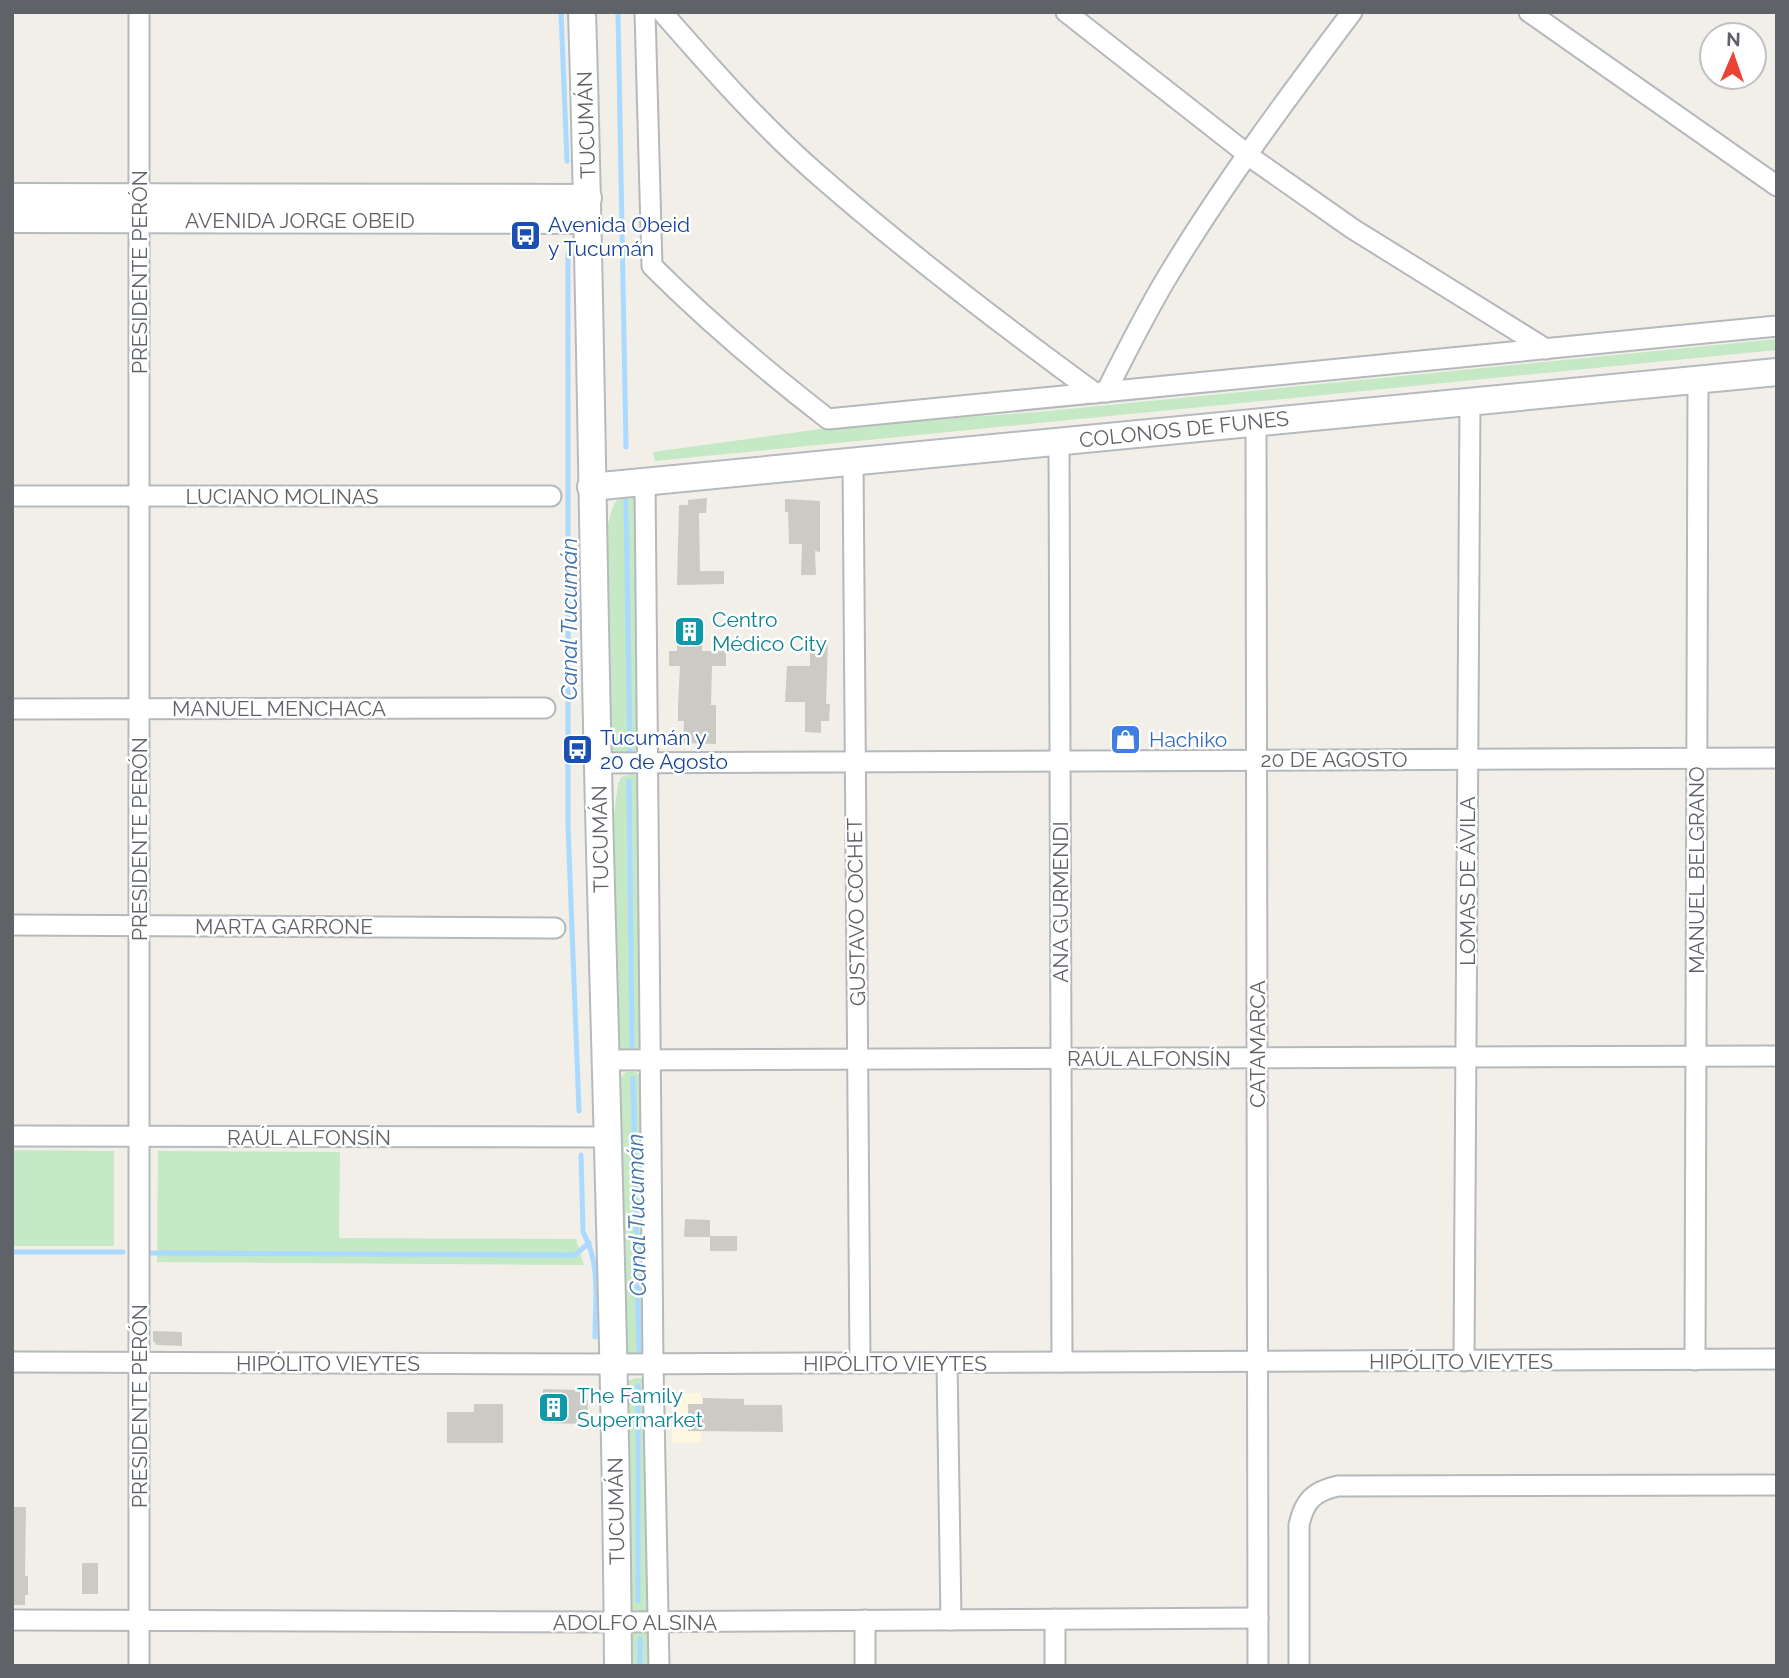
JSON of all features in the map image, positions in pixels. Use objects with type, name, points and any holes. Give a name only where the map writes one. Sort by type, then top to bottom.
[{"type":"main road","name":"TUCUMÁN","points":[[582,12],[588,209],[591,487],[614,1364],[618,1666]]},
{"type":"main road","name":"AVENIDA JORGE OBEID","points":[[12,197],[139,208],[588,209]]},
{"type":"main road","name":"AVENIDA JORGE OBEID","points":[[12,219],[139,208]]},
{"type":"main road","name":"COLONOS DE FUNES","points":[[591,487],[1777,372]]},
{"type":"street","name":"PRESIDENTE PERÓN","points":[[139,12],[139,1666]]},
{"type":"street","points":[[645,12],[652,265],[687,301],[764,369],[828,419],[1777,326]]},
{"type":"street","points":[[662,12],[742,101],[815,172],[984,312],[1100,392]]},
{"type":"street","points":[[1066,12],[1247,155],[1353,229],[1546,349]]},
{"type":"street","points":[[1100,392],[1167,276],[1247,155],[1352,12]]},
{"type":"street","points":[[1529,12],[1777,186]]},
{"type":"street","name":"MANUEL BELGRANO","points":[[1695,1360],[1698,379]]},
{"type":"street","name":"LOMAS DE ÁVILA","points":[[1464,1361],[1470,401]]},
{"type":"street","name":"CATAMARCA","points":[[1256,422],[1258,1666]]},
{"type":"street","name":"ANA GURMENDI","points":[[1059,441],[1062,1362]]},
{"type":"street","name":"GUSTAVO COCHET","points":[[852,461],[860,1363]]},
{"type":"street","name":"TUCUMÁN","points":[[645,481],[653,1364],[659,1666]]},
{"type":"street","name":"LUCIANO MOLINAS","points":[[12,496],[551,496]]},
{"type":"street","name":"MANUEL MENCHACA","points":[[12,709],[545,708]]},
{"type":"street","name":"20 DE AGOSTO","points":[[598,763],[1777,758]]},
{"type":"street","name":"MARTA GARRONE","points":[[12,925],[555,928]]},
{"type":"street","name":"RAÚL ALFONSÍN","points":[[605,1060],[1777,1056]]},
{"type":"street","name":"RAÚL ALFONSÍN","points":[[12,1136],[607,1137]]},
{"type":"street","name":"HIPÓLITO VIEYTES","points":[[12,1362],[653,1364],[1777,1360]]},
{"type":"street","points":[[947,1363],[951,1620]]},
{"type":"street","points":[[1299,1666],[1299,1525],[1303,1509],[1312,1496],[1323,1489],[1352,1486],[1777,1485]]},
{"type":"street","name":"ADOLFO ALSINA","points":[[12,1620],[659,1622],[1258,1618]]},
{"type":"street","points":[[1055,1619],[1055,1666]]},
{"type":"street","points":[[865,1620],[865,1666]]},
{"type":"shaded area","points":[[672,1393],[701,1393],[701,1443],[672,1443]]},
{"type":"green space","points":[[1777,339],[1777,350],[655,461],[653,452],[850,425],[1038,412]]},
{"type":"green space","points":[[620,495],[634,496],[639,508],[636,687],[640,744],[635,754],[620,757],[607,742],[605,551],[611,514]]},
{"type":"green space","points":[[631,774],[637,776],[640,782],[643,1052],[627,1056],[618,1050],[612,831],[618,784],[621,777]]},
{"type":"green space","points":[[626,1072],[636,1072],[645,1081],[646,1355],[626,1355],[618,1081]]},
{"type":"green space","points":[[12,1150],[114,1151],[114,1246],[12,1246]]},
{"type":"green space","points":[[158,1151],[340,1152],[339,1238],[576,1239],[584,1265],[157,1262]]},
{"type":"green space","points":[[643,1379],[648,1386],[649,1610],[643,1614],[634,1614],[629,1609],[625,1387],[630,1380]]},
{"type":"green space","points":[[636,1631],[649,1635],[652,1666],[628,1666],[629,1636]]},
{"type":"building","points":[[707,498],[706,513],[699,513],[700,571],[724,571],[724,584],[677,585],[679,505],[688,505],[688,500]]},
{"type":"building","points":[[785,499],[820,501],[820,552],[815,551],[816,575],[801,575],[802,544],[789,544]]},
{"type":"building","points":[[677,624],[701,624],[702,651],[726,651],[726,666],[712,666],[711,705],[716,705],[716,744],[683,743],[684,721],[678,721],[680,666],[669,666],[669,651],[677,651]]},
{"type":"building","points":[[828,640],[826,704],[830,704],[829,721],[821,721],[821,733],[805,732],[805,702],[785,702],[787,666],[810,666],[810,641]]},
{"type":"building","points":[[685,1219],[710,1220],[710,1237],[684,1237]]},
{"type":"building","points":[[710,1236],[737,1236],[737,1251],[710,1251]]},
{"type":"building","points":[[153,1331],[182,1332],[182,1346],[157,1345],[153,1341]]},
{"type":"building","points":[[543,1389],[578,1390],[588,1401],[587,1424],[542,1423]]},
{"type":"building","points":[[703,1398],[744,1399],[744,1405],[782,1405],[783,1432],[688,1431],[688,1404],[703,1404]]},
{"type":"building","points":[[474,1404],[503,1404],[503,1443],[447,1443],[447,1412],[474,1412]]},
{"type":"building","points":[[12,1507],[26,1507],[25,1576],[28,1576],[28,1595],[25,1595],[25,1605],[12,1605]]},
{"type":"building","points":[[82,1563],[98,1563],[98,1594],[82,1594]]},
{"type":"waterway","name":"Canal Tucumán","points":[[561,12],[567,161]]},
{"type":"waterway","name":"Canal Tucumán","points":[[618,12],[626,447]]},
{"type":"waterway","name":"Canal Tucumán","points":[[568,253],[568,826],[579,1111]]},
{"type":"waterway","name":"Canal Tucumán","points":[[626,501],[630,750]]},
{"type":"waterway","name":"Canal Tucumán","points":[[629,781],[632,1046]]},
{"type":"waterway","name":"Canal Tucumán","points":[[633,1078],[639,1352]]},
{"type":"waterway","name":"Canal Tucumán","points":[[581,1155],[583,1232],[589,1244],[595,1270],[595,1337]]},
{"type":"waterway","points":[[148,1253],[575,1255],[589,1243]]},
{"type":"waterway","points":[[12,1252],[123,1252]]},
{"type":"waterway","name":"Canal Tucumán","points":[[638,1386],[638,1601]]},
{"type":"waterway","name":"Canal Tucumán","points":[[640,1639],[640,1666]]},
{"type":"place","name":"Avenida Obeid y Tucumán","points":[[525,236]]},
{"type":"place","name":"Centro Médico City","points":[[689,631]]},
{"type":"place","name":"Hachiko","points":[[1126,739]]},
{"type":"place","name":"Tucumán y 20 de Agosto","points":[[577,749]]},
{"type":"place","name":"The Family Supermarket","points":[[554,1407]]}]
